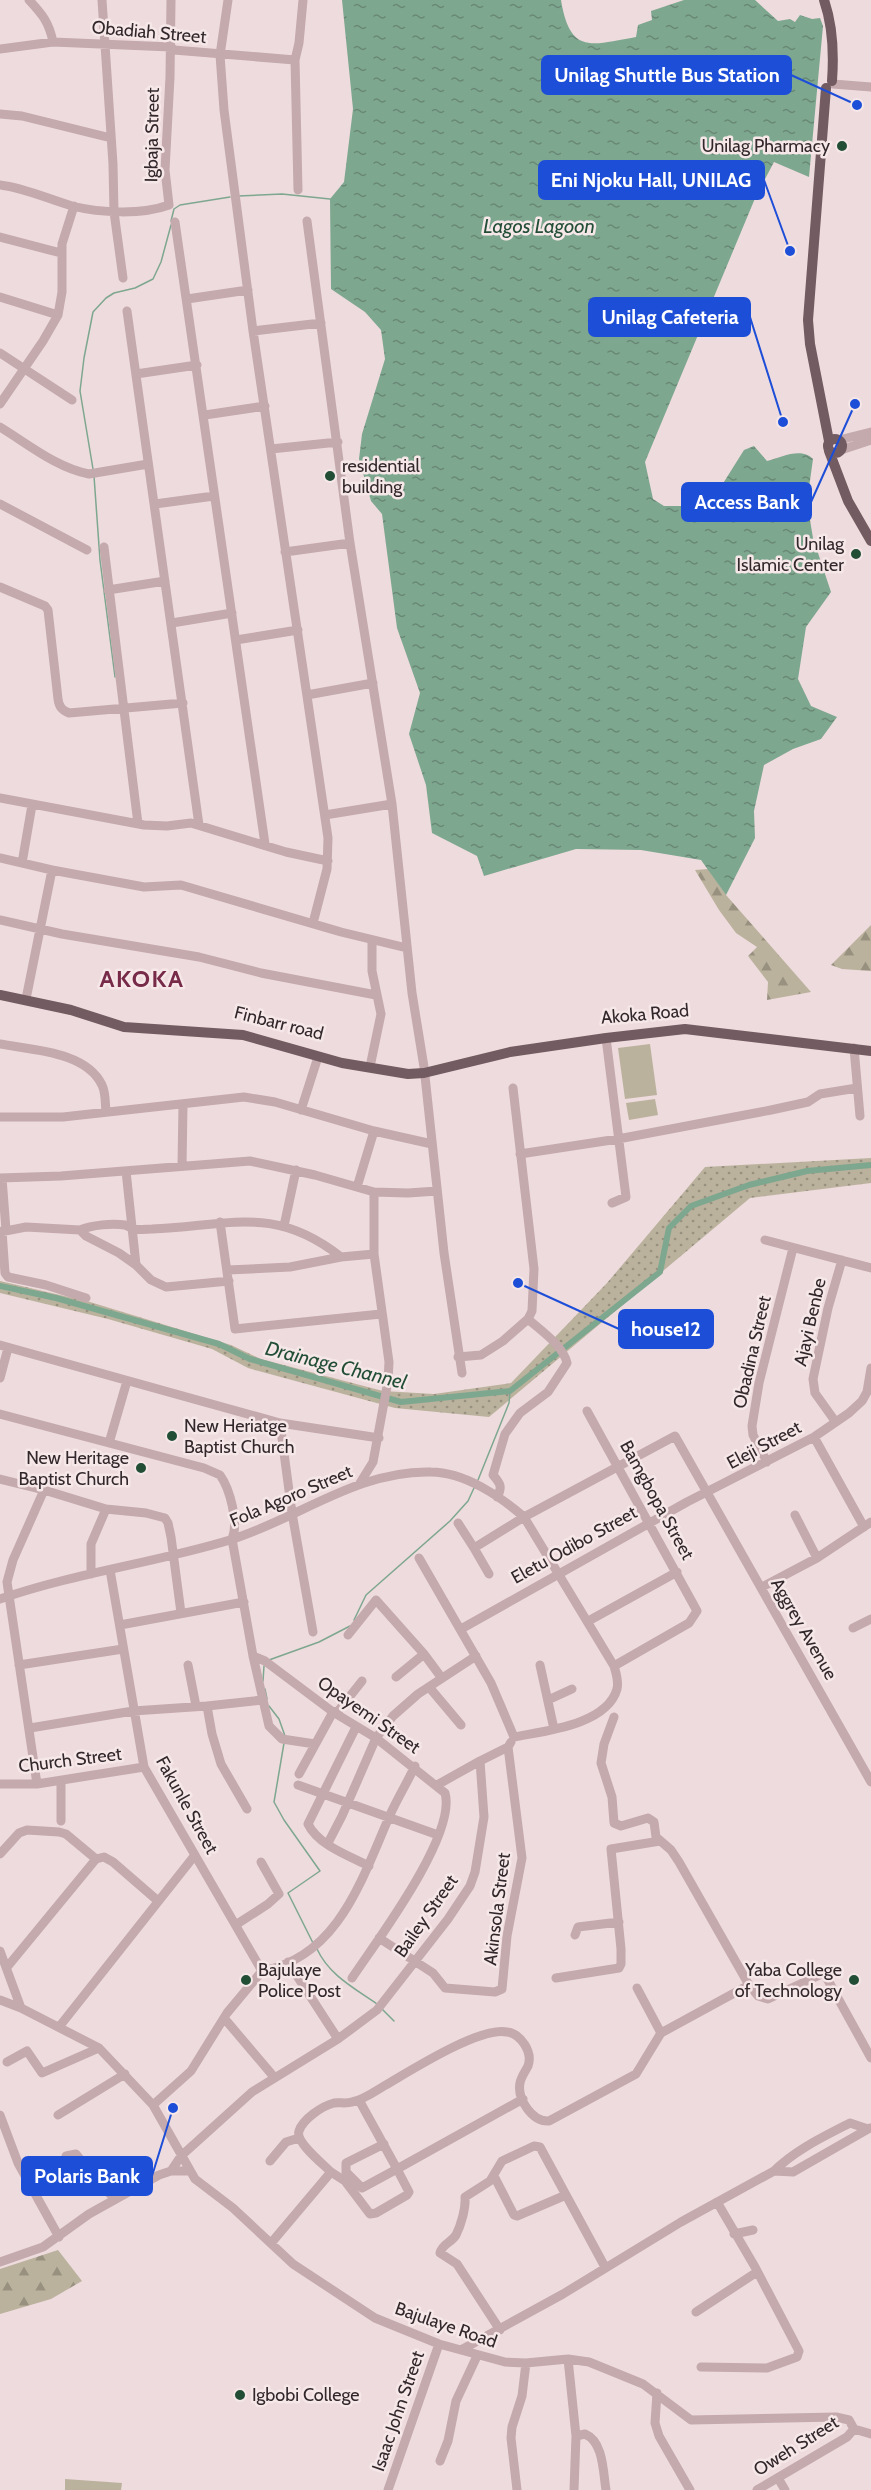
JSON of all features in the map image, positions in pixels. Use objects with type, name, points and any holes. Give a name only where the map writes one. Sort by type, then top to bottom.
[{"type":"main road","points":[[818,0],[823,20],[830,84]]},
{"type":"main road","points":[[824,0],[831,26],[833,46],[814,320],[819,363],[848,501],[871,542]]},
{"type":"main road","points":[[835,446],[846,483],[871,530]]},
{"type":"main road","name":"Finbarr road","points":[[0,989],[74,1004],[126,1021],[229,1026],[246,1029],[344,1057],[409,1071]]},
{"type":"main road","name":"Finbarr road","points":[[0,995],[71,1010],[112,1024],[227,1032],[359,1066],[409,1071]]},
{"type":"main road","points":[[409,1071],[510,1052],[685,1027],[871,1049]]},
{"type":"main road","name":"Akoka Road","points":[[424,1070],[528,1043],[685,1027],[802,1035],[871,1049]]},
{"type":"street","points":[[29,0],[46,18],[53,42]]},
{"type":"street","points":[[102,0],[114,212],[123,278]]},
{"type":"street","name":"Igbaja Street","points":[[0,185],[40,195],[74,207],[114,212],[128,212],[169,204],[165,170],[171,0]]},
{"type":"street","points":[[228,0],[220,55],[224,110],[285,552],[326,815],[328,861],[313,923]]},
{"type":"street","points":[[298,190],[295,60],[303,0]]},
{"type":"street","name":"Obadiah Street","points":[[0,49],[53,42],[171,47],[174,50],[220,55],[295,60]]},
{"type":"street","points":[[830,84],[871,87]]},
{"type":"street","points":[[0,114],[22,116],[111,138]]},
{"type":"street","points":[[0,404],[58,315],[62,292],[61,253],[64,231],[74,207]]},
{"type":"street","points":[[307,221],[351,543],[392,804],[417,1032],[424,1070],[437,1191],[462,1373]]},
{"type":"street","points":[[175,222],[205,415],[214,496],[265,844]]},
{"type":"street","points":[[0,237],[61,253]]},
{"type":"street","points":[[187,299],[248,290]]},
{"type":"street","points":[[0,297],[58,315]]},
{"type":"street","points":[[127,311],[199,825]]},
{"type":"street","points":[[254,331],[321,323]]},
{"type":"street","points":[[0,352],[72,400]]},
{"type":"street","points":[[136,374],[197,365]]},
{"type":"street","points":[[205,415],[265,406]]},
{"type":"street","points":[[0,427],[61,465],[93,473],[148,464]]},
{"type":"street","points":[[835,446],[871,432]]},
{"type":"street","points":[[835,446],[871,440]]},
{"type":"street","points":[[272,449],[338,442]]},
{"type":"street","points":[[155,504],[214,496]]},
{"type":"street","points":[[0,504],[87,550]]},
{"type":"street","points":[[285,552],[351,543]]},
{"type":"street","points":[[104,547],[121,708],[138,824]]},
{"type":"street","points":[[108,590],[165,581]]},
{"type":"street","points":[[0,587],[45,606],[48,610],[58,699],[62,709],[69,713],[183,703]]},
{"type":"street","points":[[172,623],[232,613]]},
{"type":"street","points":[[236,640],[298,630]]},
{"type":"street","points":[[307,695],[373,683]]},
{"type":"street","points":[[0,798],[138,824],[199,825],[286,852],[328,861]]},
{"type":"street","points":[[326,815],[392,804]]},
{"type":"street","points":[[22,862],[32,805]]},
{"type":"street","points":[[0,858],[144,887],[181,885],[407,948]]},
{"type":"street","points":[[27,994],[52,870]]},
{"type":"street","points":[[0,920],[199,957],[261,973],[376,995]]},
{"type":"street","points":[[371,1062],[381,1014],[372,971],[372,940]]},
{"type":"street","points":[[606,1038],[626,1197],[612,1203]]},
{"type":"street","points":[[0,1044],[64,1057],[81,1064],[103,1086],[106,1112]]},
{"type":"street","points":[[854,1048],[860,1116]]},
{"type":"street","points":[[301,1110],[318,1057]]},
{"type":"street","points":[[458,1357],[481,1355],[503,1341],[528,1318],[534,1300],[534,1269],[513,1088]]},
{"type":"street","points":[[520,1154],[618,1139],[799,1104],[820,1094],[857,1088]]},
{"type":"street","points":[[0,1117],[35,1119],[244,1097],[432,1144]]},
{"type":"street","points":[[182,1166],[183,1105]]},
{"type":"street","points":[[357,1187],[374,1131]]},
{"type":"street","points":[[86,1298],[46,1285],[8,1277],[5,1273],[1,1178],[250,1161],[296,1170],[374,1192],[437,1191]]},
{"type":"street","points":[[284,1226],[296,1170]]},
{"type":"street","points":[[126,1171],[136,1264]]},
{"type":"street","points":[[360,1483],[373,1462],[379,1438],[388,1362],[374,1254],[374,1192]]},
{"type":"street","points":[[220,1222],[234,1325],[240,1330],[381,1314]]},
{"type":"street","points":[[3,1231],[26,1227],[80,1230],[114,1224],[129,1226],[133,1229],[151,1229],[220,1222],[263,1222],[284,1226],[323,1242],[341,1257]]},
{"type":"street","points":[[80,1230],[86,1236],[136,1264],[151,1280],[166,1287],[229,1281]]},
{"type":"street","points":[[765,1240],[871,1268]]},
{"type":"street","name":"Obadina Street","points":[[767,1462],[753,1435],[752,1426],[759,1383],[793,1248]]},
{"type":"street","points":[[228,1270],[290,1267],[341,1257],[374,1254]]},
{"type":"street","name":"Ajayi Benbe","points":[[835,1421],[815,1393],[813,1379],[828,1308],[842,1260]]},
{"type":"street","points":[[497,1497],[501,1484],[493,1475],[505,1434],[520,1413],[548,1392],[567,1363],[553,1341],[528,1318]]},
{"type":"street","points":[[0,1378],[4,1346],[280,1423],[379,1438]]},
{"type":"street","points":[[869,1392],[871,1368]]},
{"type":"street","points":[[109,1443],[127,1381]]},
{"type":"street","name":"Eleji Street","points":[[706,1493],[814,1437],[854,1409],[869,1392]]},
{"type":"street","name":"Bamgbopa Street","points":[[587,1410],[697,1611],[693,1621],[614,1666]]},
{"type":"street","points":[[0,1414],[204,1468],[220,1475],[228,1493],[236,1529],[232,1539],[253,1656],[269,1726],[286,1739],[315,1744]]},
{"type":"street","points":[[280,1423],[292,1513],[313,1632]]},
{"type":"street","name":"Aggrey Avenue","points":[[620,1467],[675,1436],[871,1782]]},
{"type":"street","points":[[762,1587],[817,1558],[867,1524],[814,1437]]},
{"type":"street","points":[[373,1462],[379,1478]]},
{"type":"street","points":[[474,1548],[524,1517],[620,1467]]},
{"type":"street","name":"Fola Agoro Street","points":[[4,1597],[91,1574],[173,1556],[232,1539],[360,1483],[379,1478],[430,1472],[453,1476],[471,1483],[497,1497],[524,1517],[614,1666]]},
{"type":"street","points":[[0,1479],[106,1509],[146,1513],[165,1518],[168,1523],[182,1613]]},
{"type":"street","points":[[37,1784],[19,1665],[4,1597],[13,1560],[44,1490]]},
{"type":"street","name":"Eletu Odibo Street","points":[[460,1629],[706,1493]]},
{"type":"street","points":[[91,1574],[91,1544],[106,1509]]},
{"type":"street","points":[[795,1515],[817,1558]]},
{"type":"street","points":[[458,1523],[489,1574]]},
{"type":"street","points":[[419,1558],[491,1683],[514,1737]]},
{"type":"street","name":"Fakunle Street","points":[[110,1570],[144,1767],[237,1924],[262,1971]]},
{"type":"street","points":[[592,1619],[677,1572]]},
{"type":"street","points":[[348,1635],[376,1600],[424,1654],[441,1677]]},
{"type":"street","points":[[120,1625],[244,1602]]},
{"type":"street","points":[[853,1628],[871,1619]]},
{"type":"street","points":[[19,1665],[123,1649]]},
{"type":"street","points":[[396,1677],[424,1654]]},
{"type":"street","name":"Opayemi Street","points":[[253,1656],[265,1661],[333,1712],[376,1738],[437,1785],[445,1793],[444,1816],[438,1835]]},
{"type":"street","points":[[328,1843],[348,1804],[376,1738],[407,1702],[441,1677],[476,1656]]},
{"type":"street","points":[[188,1665],[196,1706]]},
{"type":"street","points":[[540,1665],[554,1729]]},
{"type":"street","points":[[437,1785],[508,1747],[514,1737],[580,1723],[592,1717],[612,1699],[617,1686],[614,1666]]},
{"type":"street","points":[[352,1978],[411,1893],[438,1835],[348,1804],[298,1780],[333,1712],[339,1710],[362,1681]]},
{"type":"street","points":[[429,1687],[461,1725]]},
{"type":"street","points":[[548,1700],[572,1689]]},
{"type":"street","points":[[30,1728],[133,1711],[262,1700]]},
{"type":"street","points":[[207,1706],[221,1764],[247,1809]]},
{"type":"street","points":[[614,1717],[604,1744],[601,1763],[612,1797],[614,1823],[621,1826],[651,1819],[654,1821],[656,1837],[671,1850],[680,1862],[749,1985],[758,1996],[768,1999],[824,1973],[871,2058]]},
{"type":"street","points":[[356,1727],[308,1824],[328,1843],[369,1866]]},
{"type":"street","name":"Akinsola Street","points":[[379,1938],[433,1973],[445,1988],[495,1992],[502,1989],[507,1936],[522,1858],[508,1747]]},
{"type":"street","name":"Bailey Street","points":[[171,2171],[181,2156],[234,2107],[274,2078],[338,2040],[378,2008],[414,1962],[464,1895],[475,1872],[484,1817],[480,1761]]},
{"type":"street","points":[[153,2105],[191,2071],[224,2018],[262,1971],[275,1968],[315,1947],[338,1921],[369,1866],[389,1817],[414,1766]]},
{"type":"street","name":"Church Street","points":[[0,1785],[61,1781],[144,1767]]},
{"type":"street","points":[[61,1781],[61,1821]]},
{"type":"street","points":[[0,1854],[19,1833],[27,1830],[66,1834],[96,1859]]},
{"type":"street","points":[[556,1978],[619,1968],[621,1964],[619,1922],[611,1849],[660,1841]]},
{"type":"street","points":[[59,2027],[195,1855]]},
{"type":"street","points":[[8,1966],[96,1859],[104,1857],[113,1862],[158,1901]]},
{"type":"street","points":[[237,1924],[279,1894],[261,1862]]},
{"type":"street","points":[[575,1935],[578,1927],[619,1922]]},
{"type":"street","points":[[0,1951],[8,1966],[21,2008]]},
{"type":"street","points":[[288,1962],[338,2040]]},
{"type":"street","points":[[359,2100],[408,2188],[407,2195],[370,2214],[345,2181],[331,2172],[299,2138],[299,2130],[308,2118],[333,2103],[359,2100],[429,2060],[476,2037],[496,2031],[518,2036],[528,2052],[529,2064],[520,2082],[519,2091],[534,2118],[542,2121],[556,2118],[636,2074],[661,2033],[749,1985]]},
{"type":"street","points":[[637,1988],[661,2033]]},
{"type":"street","name":"Bajulaye Road","points":[[0,2000],[21,2008],[99,2048],[153,2105],[195,2179],[272,2242],[293,2264],[375,2318],[439,2344],[505,2362],[526,2363],[568,2359],[589,2362],[621,2373],[657,2393],[691,2420],[836,2417],[849,2420],[854,2429],[869,2432]]},
{"type":"street","points":[[224,2018],[274,2078]]},
{"type":"street","points":[[7,2062],[27,2050],[42,2073],[99,2048]]},
{"type":"street","points":[[58,2115],[125,2074]]},
{"type":"street","points":[[384,2144],[346,2163],[346,2172],[362,2188],[523,2099]]},
{"type":"street","points":[[0,2115],[18,2163],[56,2239]]},
{"type":"street","points":[[461,2350],[500,2330],[774,2171],[786,2159],[813,2143],[850,2123],[870,2128]]},
{"type":"street","points":[[774,2171],[793,2172],[870,2128]]},
{"type":"street","points":[[270,2161],[286,2142],[299,2138]]},
{"type":"street","points":[[813,2143],[820,2158]]},
{"type":"street","points":[[500,2330],[457,2264],[440,2253],[441,2248],[455,2235],[466,2206],[465,2197],[494,2176],[502,2161],[534,2146],[540,2147],[605,2267]]},
{"type":"street","points":[[66,2156],[76,2154],[102,2187],[116,2199]]},
{"type":"street","points":[[0,2262],[43,2247],[89,2214],[171,2171],[189,2170]]},
{"type":"street","points":[[272,2242],[331,2172]]},
{"type":"street","points":[[494,2176],[514,2215],[517,2216],[566,2195]]},
{"type":"street","points":[[701,2367],[767,2368],[797,2357],[799,2351],[717,2202]]},
{"type":"street","points":[[734,2234],[753,2230]]},
{"type":"street","points":[[696,2312],[757,2272]]},
{"type":"street","name":"Isaac John Street","points":[[388,2490],[439,2344]]},
{"type":"street","points":[[440,2462],[448,2441],[456,2401],[477,2356]]},
{"type":"street","points":[[568,2359],[576,2436],[574,2490]]},
{"type":"street","points":[[517,2490],[512,2427],[522,2396],[526,2363]]},
{"type":"street","points":[[657,2393],[655,2423],[659,2436],[690,2490]]},
{"type":"street","name":"Oweh Street","points":[[757,2490],[847,2437],[854,2429]]},
{"type":"street","points":[[576,2436],[585,2434],[594,2439],[599,2450],[606,2490]]},
{"type":"street","points":[[778,2478],[785,2490]]},
{"type":"green space","points":[[708,869],[726,895],[811,992],[767,1000],[768,982],[748,956],[757,947],[736,933],[695,870]]},
{"type":"green space","points":[[871,925],[871,971],[842,969],[831,965]]},
{"type":"green space","points":[[650,1044],[657,1095],[625,1099],[618,1048]]},
{"type":"green space","points":[[655,1099],[658,1115],[629,1120],[626,1103]]},
{"type":"green space","points":[[871,1158],[871,1183],[750,1198],[489,1417],[395,1408],[248,1368],[212,1349],[108,1319],[0,1293],[0,1281],[90,1302],[231,1345],[261,1359],[383,1391],[434,1394],[511,1383],[607,1283],[705,1167]]},
{"type":"green space","points":[[58,2250],[82,2281],[51,2299],[0,2314],[0,2269]]},
{"type":"green space","points":[[65,2479],[122,2483],[121,2490],[65,2490]]},
{"type":"water","name":"Lagos Lagoon","points":[[342,0],[561,0],[570,30],[577,38],[595,43],[636,37],[638,25],[652,20],[651,11],[684,0],[755,0],[778,21],[790,19],[795,22],[800,15],[812,19],[820,18],[823,26],[809,177],[774,162],[756,196],[645,462],[653,499],[664,506],[685,506],[717,493],[744,450],[754,446],[767,461],[797,453],[808,455],[813,459],[807,502],[813,538],[831,592],[806,627],[798,679],[811,706],[837,717],[821,739],[793,749],[764,765],[754,811],[755,838],[726,895],[701,860],[641,850],[576,849],[484,876],[477,856],[432,833],[426,785],[409,734],[420,693],[397,628],[382,514],[371,501],[359,459],[362,434],[385,359],[381,330],[365,312],[331,289],[330,199],[344,182],[353,109]]},
{"type":"waterway","points":[[238,196],[282,194],[330,199]]},
{"type":"waterway","points":[[171,221],[174,209],[180,205],[230,197]]},
{"type":"waterway","points":[[93,469],[80,391],[93,312],[114,293],[135,288],[153,279],[161,262],[171,225]]},
{"type":"waterway","points":[[94,476],[100,560],[115,677]]},
{"type":"waterway","name":"Drainage Channel","points":[[0,1286],[56,1298],[219,1344],[250,1359],[401,1402],[510,1391],[660,1272],[669,1228],[691,1206],[749,1185],[807,1171],[871,1165]]},
{"type":"waterway","points":[[478,1480],[509,1403],[510,1391]]},
{"type":"waterway","points":[[354,1620],[366,1595],[450,1521],[468,1501],[474,1488]]},
{"type":"waterway","points":[[269,1660],[319,1642],[350,1626]]},
{"type":"waterway","points":[[263,1681],[264,1666]]},
{"type":"waterway","points":[[265,1689],[267,1699]]},
{"type":"waterway","points":[[269,1706],[279,1719],[285,1736]]},
{"type":"waterway","points":[[284,1743],[274,1802],[320,1871],[288,1893],[313,1943]]},
{"type":"waterway","points":[[317,1949],[335,1974],[377,2004]]},
{"type":"waterway","points":[[382,2009],[394,2021]]},
{"type":"place","name":"Unilag Shuttle Bus Station","points":[[857,105]]},
{"type":"place","name":"Unilag Pharmacy","points":[[842,146]]},
{"type":"place","name":"Eni Njoku Hall, UNILAG","points":[[790,251]]},
{"type":"place","name":"Access Bank","points":[[855,404]]},
{"type":"place","name":"Unilag Cafeteria","points":[[783,422]]},
{"type":"place","name":"residential building","points":[[330,476]]},
{"type":"place","name":"Unilag Islamic Center","points":[[856,554]]},
{"type":"place","name":"house12","points":[[518,1283]]},
{"type":"place","name":"New Heriatge Baptist Church","points":[[172,1436]]},
{"type":"place","name":"New Heritage Baptist Church","points":[[141,1468]]},
{"type":"place","name":"Bajulaye Police Post","points":[[246,1980]]},
{"type":"place","name":"Yaba College of Technology","points":[[854,1980]]},
{"type":"place","name":"Polaris Bank","points":[[173,2108]]},
{"type":"place","name":"Igbobi College","points":[[240,2395]]},
{"type":"district","name":"AKOKA","points":[[142,978]]}]
